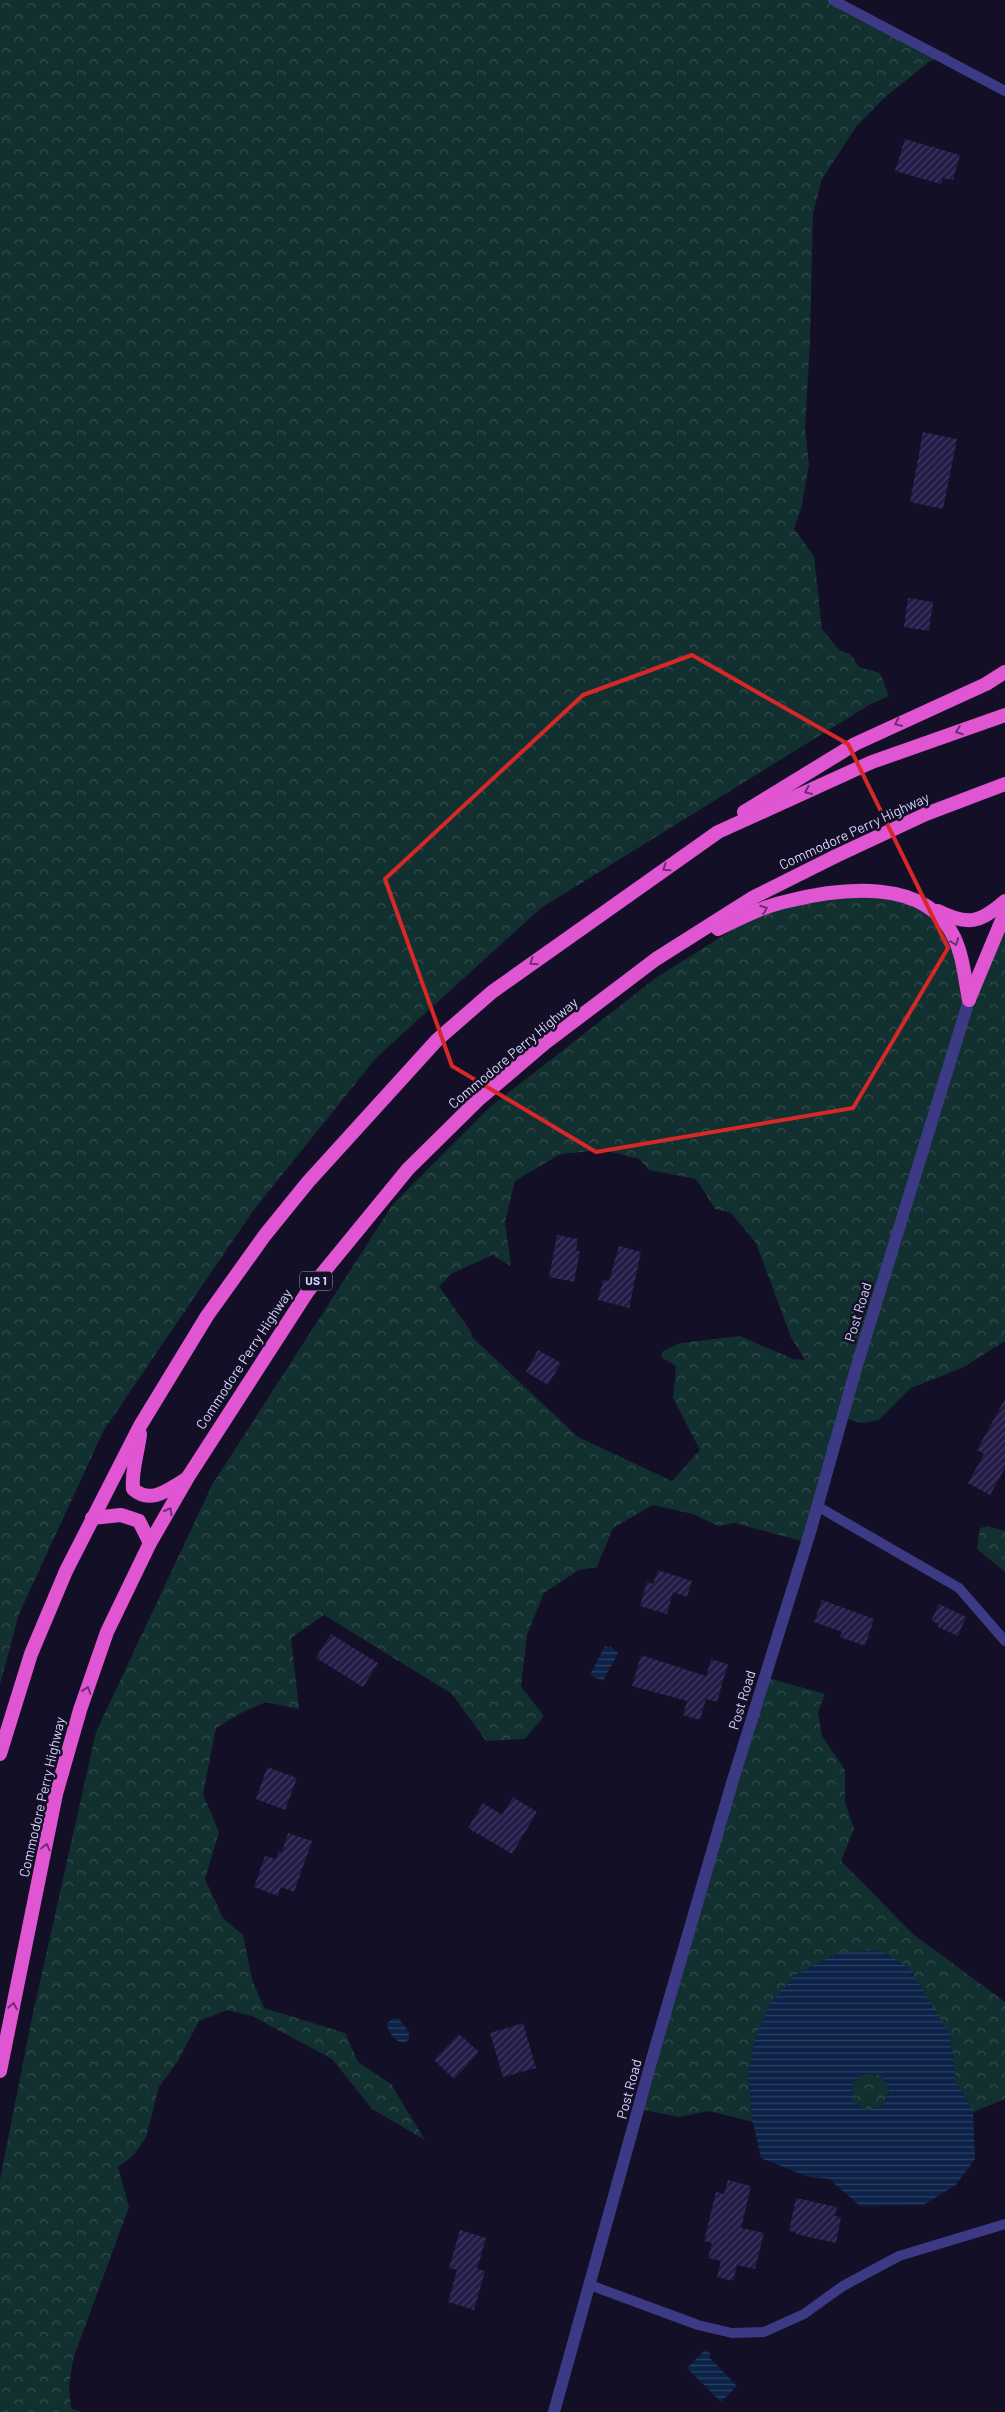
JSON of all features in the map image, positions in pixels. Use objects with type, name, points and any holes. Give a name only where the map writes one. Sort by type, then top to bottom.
[{"type":"highway","points":[[0,1754],[32,1654],[66,1571],[140,1426],[207,1316],[265,1235],[308,1182],[437,1040],[492,992],[734,819],[855,744],[986,684],[1005,672]]},
{"type":"highway","points":[[718,832],[872,762],[1005,715]]},
{"type":"highway","name":"Commodore Perry Highway","points":[[0,2071],[56,1794],[80,1710],[107,1632],[150,1543],[188,1477],[308,1291],[408,1169],[478,1100],[545,1043],[656,959],[754,897],[926,814],[1005,784]]},
{"type":"highway","points":[[656,959],[743,917],[787,901],[823,894],[864,890],[889,892],[912,899],[956,920],[977,920],[990,914],[1005,901]]},
{"type":"highway","points":[[930,908],[953,936],[960,955],[969,1000]]},
{"type":"highway","points":[[969,1000],[1005,913]]},
{"type":"highway","points":[[140,1426],[138,1453],[131,1476],[133,1489],[147,1497],[159,1495],[188,1477]]},
{"type":"highway","points":[[92,1518],[121,1515],[139,1520],[150,1543]]},
{"type":"street","name":"Post Road","points":[[554,2412],[654,2052],[724,1811],[969,1000]]},
{"type":"lane","points":[[833,0],[1005,91]]},
{"type":"lane","points":[[817,1506],[959,1588],[1005,1642]]},
{"type":"lane","points":[[590,2285],[698,2325],[732,2333],[764,2332],[804,2314],[843,2286],[899,2256],[1005,2224]]},
{"type":"highlighted area","points":[[692,655],[848,744],[948,948],[853,1108],[596,1152],[452,1066],[385,879],[583,695]]},
{"type":"green space","points":[[0,0],[838,0],[894,36],[950,54],[929,62],[885,97],[856,127],[822,179],[813,213],[810,340],[805,429],[809,465],[801,509],[794,529],[814,556],[822,629],[839,650],[850,654],[859,667],[880,673],[889,696],[869,705],[541,908],[376,1058],[253,1211],[104,1430],[19,1614],[0,1684]]},
{"type":"green space","points":[[894,888],[954,932],[968,984],[1005,905],[1005,1341],[962,1368],[911,1388],[879,1420],[862,1423],[843,1418],[805,1539],[801,1541],[735,1523],[718,1526],[693,1514],[653,1505],[613,1528],[597,1567],[579,1570],[544,1593],[527,1635],[521,1687],[544,1716],[525,1739],[486,1741],[452,1694],[324,1615],[291,1638],[299,1709],[266,1702],[241,1713],[216,1728],[203,1794],[219,1832],[205,1879],[223,1918],[243,1935],[252,1979],[264,2008],[345,2033],[358,2062],[391,2084],[425,2140],[372,2109],[332,2059],[252,2016],[227,2010],[199,2021],[178,2061],[159,2087],[146,2137],[134,2155],[118,2167],[129,2207],[74,2356],[69,2384],[71,2408],[81,2412],[0,2412],[0,2180],[31,2022],[96,1732],[212,1485],[393,1204],[490,1107],[657,977],[772,905]],"holes":[[[603,1150],[639,1159],[649,1170],[696,1179],[715,1209],[731,1213],[756,1243],[791,1337],[805,1360],[793,1359],[740,1336],[680,1343],[663,1351],[661,1357],[676,1366],[673,1398],[700,1450],[672,1481],[578,1437],[472,1337],[471,1332],[439,1286],[451,1274],[492,1255],[511,1266],[505,1222],[515,1181],[560,1154]]]},
{"type":"green space","points":[[988,1526],[1005,1531],[1005,1572],[977,1549],[980,1528]]},
{"type":"green space","points":[[765,1677],[825,1694],[818,1712],[822,1736],[845,1770],[845,1802],[854,1829],[841,1861],[913,1934],[1005,2002],[1005,2099],[973,2112],[956,2082],[950,2035],[748,2076],[753,2122],[709,2111],[679,2117],[644,2110]]},
{"type":"green space","points":[[864,2073],[881,2075],[889,2090],[883,2105],[867,2110],[853,2101],[852,2084]]},
{"type":"water","points":[[605,1646],[609,1648],[610,1646],[618,1653],[603,1681],[590,1675]]},
{"type":"water","points":[[873,1950],[884,1952],[910,1969],[950,2035],[956,2082],[973,2112],[975,2159],[956,2185],[923,2205],[860,2206],[829,2179],[809,2177],[761,2158],[753,2122],[748,2076],[755,2039],[770,2003],[795,1975],[838,1953]],"holes":[[[864,2073],[881,2075],[889,2090],[883,2105],[867,2110],[853,2101],[852,2084]]]},
{"type":"water","points":[[393,2018],[399,2019],[409,2032],[409,2039],[404,2043],[395,2039],[389,2030],[387,2024]]},
{"type":"water","points":[[706,2349],[711,2355],[709,2357],[737,2386],[721,2402],[687,2368]]},
{"type":"building","points":[[905,139],[960,155],[953,180],[943,178],[941,184],[895,171]]},
{"type":"building","points":[[923,432],[957,439],[943,509],[910,502]]},
{"type":"building","points":[[908,598],[933,602],[929,631],[904,627]]},
{"type":"building","points":[[557,1235],[578,1239],[576,1251],[580,1251],[574,1282],[549,1277]]},
{"type":"building","points":[[619,1246],[641,1252],[629,1308],[598,1300],[603,1280],[609,1281]]},
{"type":"building","points":[[538,1350],[561,1363],[548,1385],[526,1372]]},
{"type":"building","points":[[1005,1399],[1005,1468],[990,1495],[968,1483],[984,1454],[977,1450]]},
{"type":"building","points":[[658,1570],[692,1581],[687,1597],[673,1592],[667,1614],[640,1606],[647,1582],[653,1584]]},
{"type":"building","points":[[822,1600],[874,1619],[865,1646],[840,1637],[842,1632],[814,1622]]},
{"type":"building","points":[[939,1604],[966,1617],[958,1636],[938,1627],[939,1624],[931,1621]]},
{"type":"building","points":[[331,1634],[378,1663],[363,1687],[316,1658]]},
{"type":"building","points":[[641,1655],[706,1676],[711,1659],[728,1664],[717,1702],[706,1699],[700,1720],[683,1715],[687,1701],[632,1686]]},
{"type":"building","points":[[267,1767],[297,1778],[285,1810],[256,1799]]},
{"type":"building","points":[[513,1797],[537,1812],[512,1854],[468,1828],[483,1803],[502,1815]]},
{"type":"building","points":[[288,1833],[312,1841],[294,1892],[281,1887],[278,1896],[254,1887],[265,1856],[276,1859],[279,1851],[282,1852]]},
{"type":"building","points":[[523,2023],[536,2068],[503,2077],[490,2033]]},
{"type":"building","points":[[459,2034],[479,2052],[454,2079],[434,2060]]},
{"type":"building","points":[[728,2180],[751,2186],[741,2228],[764,2233],[755,2269],[737,2265],[733,2281],[717,2277],[721,2261],[708,2258],[712,2243],[704,2241],[716,2192],[724,2194]]},
{"type":"building","points":[[796,2198],[837,2207],[835,2216],[841,2217],[836,2243],[789,2231]]},
{"type":"building","points":[[460,2230],[486,2238],[477,2269],[485,2271],[474,2310],[448,2302],[457,2270],[449,2268]]}]
